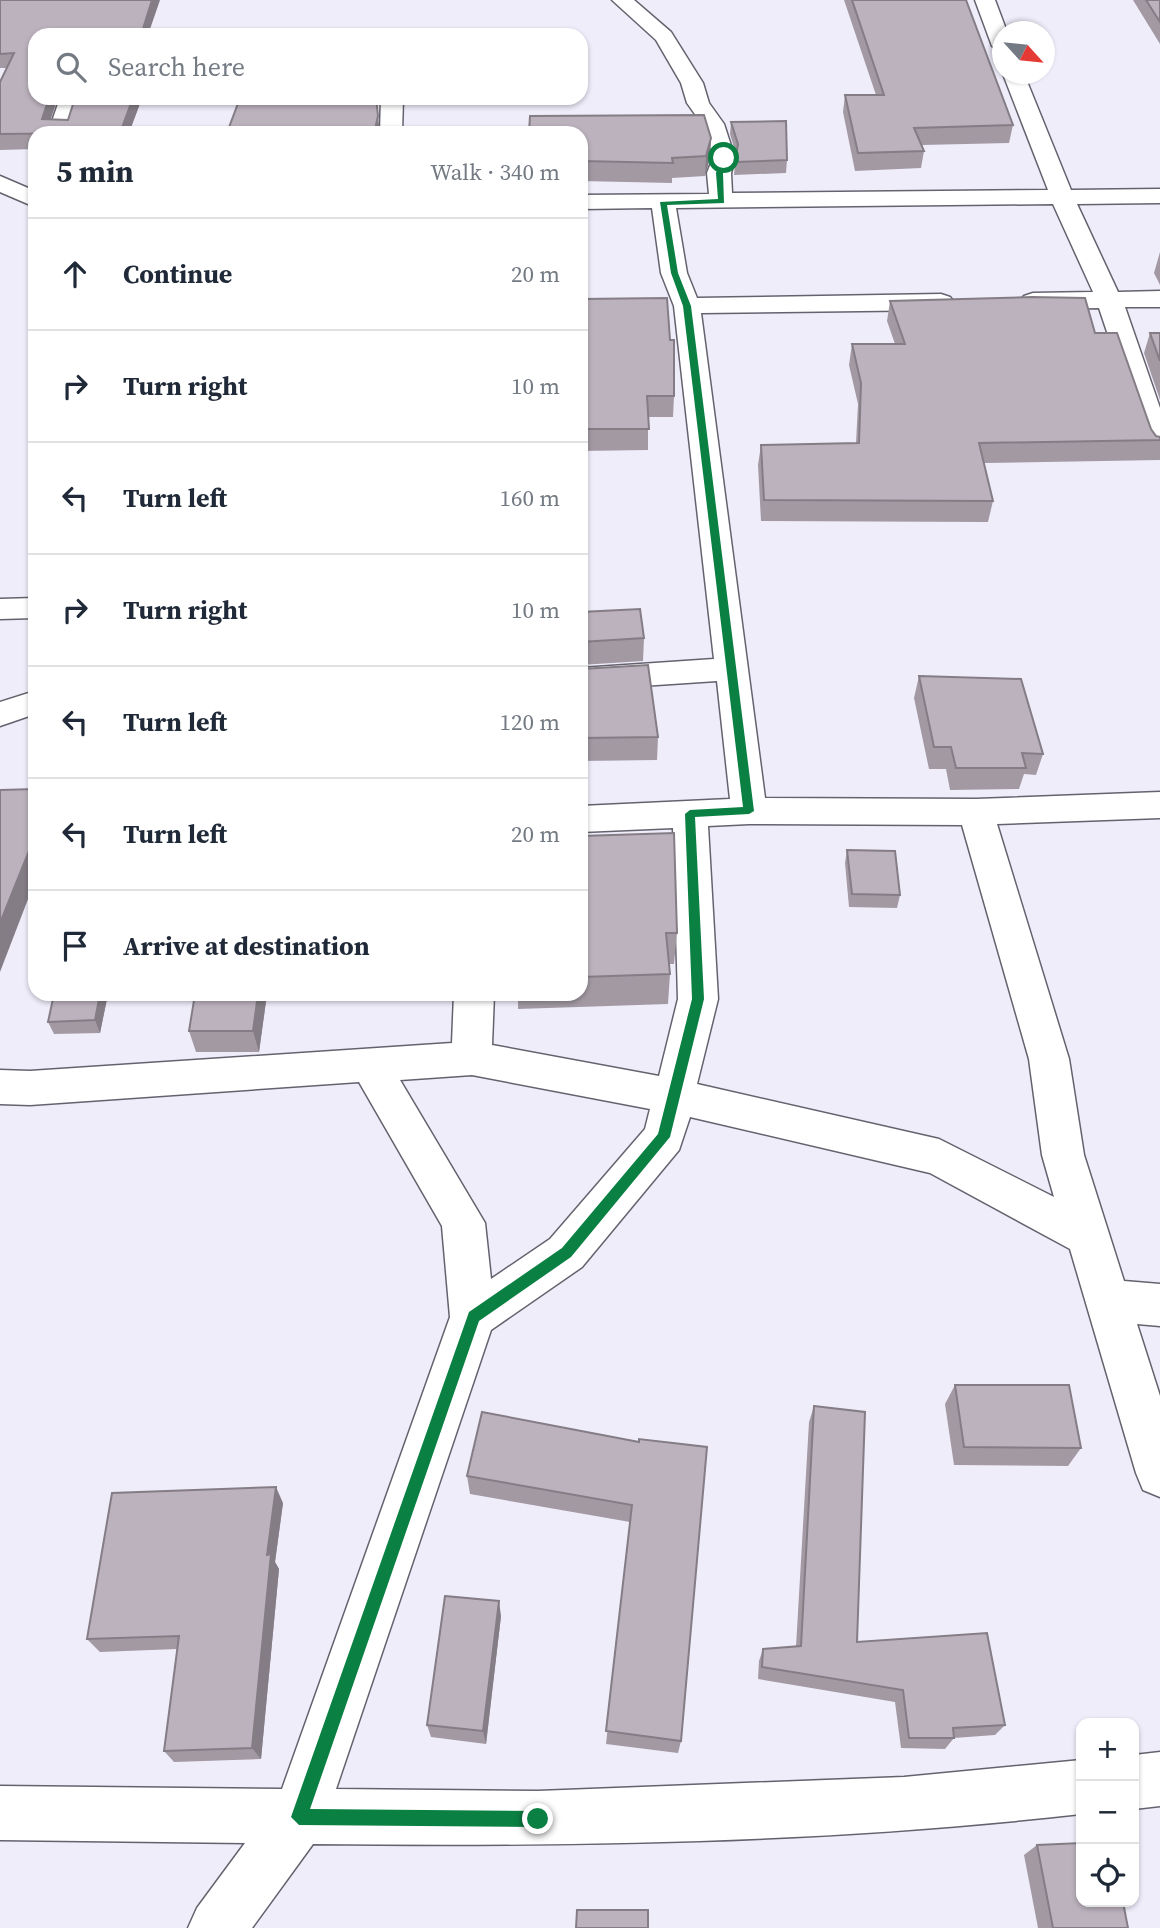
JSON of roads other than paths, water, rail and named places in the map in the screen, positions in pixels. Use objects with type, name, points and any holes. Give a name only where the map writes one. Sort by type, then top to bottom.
[{"type":"street","points":[[622,0],[664,36],[692,83],[698,103],[713,124],[724,158],[719,173],[721,201]]},
{"type":"street","points":[[985,0],[993,21]]},
{"type":"street","points":[[1017,84],[1062,197],[1109,299],[1160,448]]},
{"type":"street","points":[[61,126],[69,105]]},
{"type":"street","points":[[391,126],[392,105]]},
{"type":"street","points":[[0,183],[28,197]]},
{"type":"street","points":[[588,202],[1160,196]]},
{"type":"street","points":[[0,201],[28,201]]},
{"type":"street","points":[[663,202],[674,273],[687,306],[749,811]]},
{"type":"street","points":[[1014,301],[1160,299]]},
{"type":"street","points":[[687,306],[960,302]]},
{"type":"street","points":[[0,609],[28,608]]},
{"type":"street","points":[[588,679],[731,669]]},
{"type":"street","points":[[0,714],[28,704]]},
{"type":"street","points":[[588,819],[749,811],[976,812],[1160,805]]},
{"type":"street","points":[[976,812],[1002,908],[1049,1059],[1063,1155],[1160,1473]]},
{"type":"street","points":[[473,1317],[566,1253],[664,1137],[698,999],[690,814]]},
{"type":"street","points":[[472,1058],[474,1001]]},
{"type":"street","points":[[0,1087],[472,1058],[674,1096],[939,1157],[1088,1237]]},
{"type":"street","points":[[217,1928],[299,1817],[473,1317],[463,1223],[370,1065]]},
{"type":"street","points":[[1107,1301],[1160,1305]]},
{"type":"street","points":[[1139,1781],[1160,1779]]},
{"type":"street","points":[[0,1813],[538,1819],[904,1804],[1076,1787]]}]
